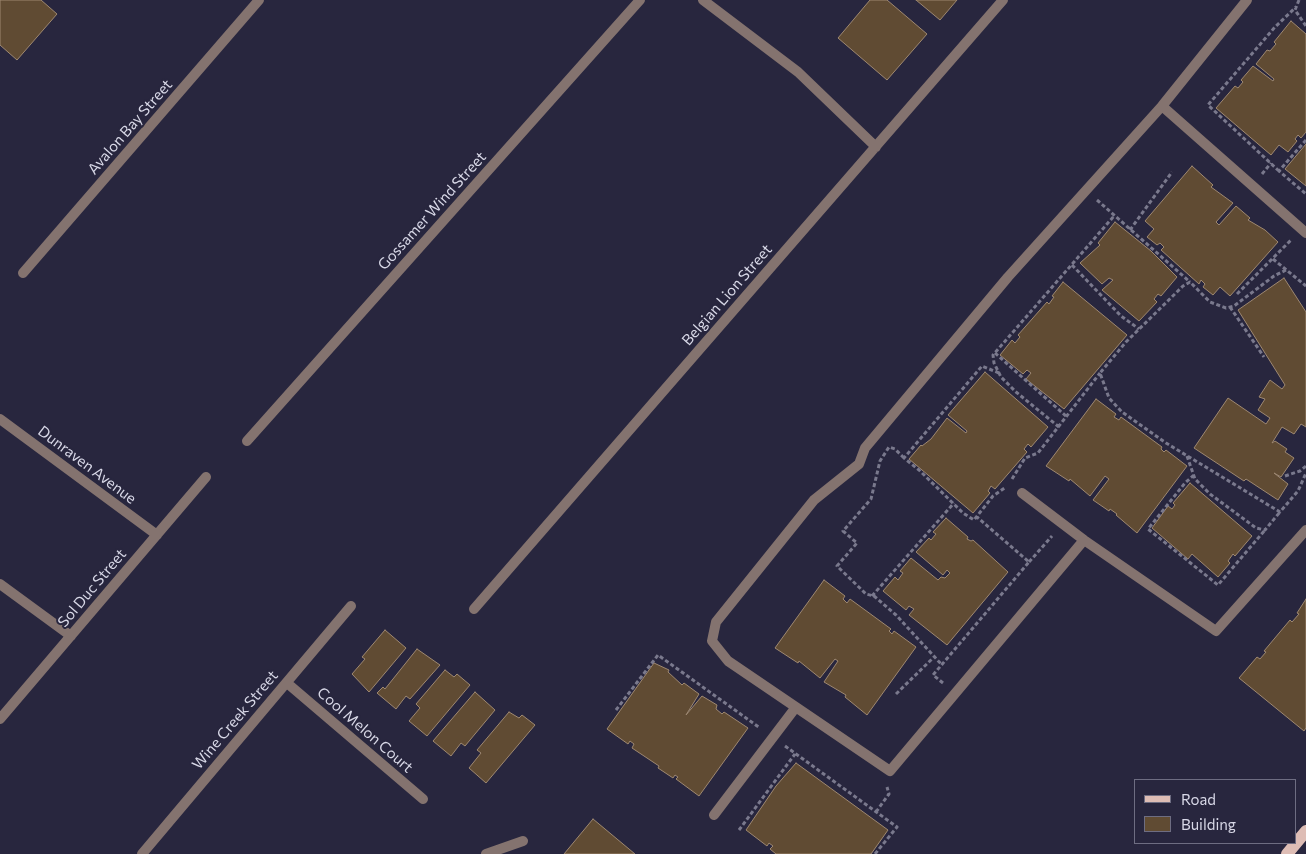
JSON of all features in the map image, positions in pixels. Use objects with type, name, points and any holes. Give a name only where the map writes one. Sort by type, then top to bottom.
[{"type":"main road","points":[[1296,843],[1306,831]]},
{"type":"main road","points":[[1287,854],[1295,844]]},
{"type":"street","name":"Avalon Bay Street","points":[[24,274],[259,0]]},
{"type":"street","name":"Gossamer Wind Street","points":[[247,441],[640,0]]},
{"type":"street","points":[[703,0],[798,72],[876,147]]},
{"type":"street","name":"Belgian Lion Street","points":[[474,609],[1003,0]]},
{"type":"street","points":[[1084,540],[890,771],[728,661],[712,641],[716,622],[814,500],[859,464],[865,448],[1008,277],[1162,106],[1247,0]]},
{"type":"street","points":[[1162,106],[1304,231]]},
{"type":"street","name":"Dunraven Avenue","points":[[0,419],[157,535]]},
{"type":"street","name":"Sol Duc Street","points":[[0,719],[206,477]]},
{"type":"street","points":[[1022,493],[1084,540],[1216,631],[1306,530]]},
{"type":"street","points":[[0,584],[71,636]]},
{"type":"street","name":"Wine Creek Street","points":[[142,854],[351,606]]},
{"type":"street","name":"Cool Melon Court","points":[[287,683],[423,799]]},
{"type":"street","points":[[714,815],[796,707]]},
{"type":"street","points":[[486,854],[523,841]]},
{"type":"path","points":[[1299,0],[1296,7],[1275,27],[1208,105],[1306,194]]},
{"type":"path","points":[[1296,7],[1295,10],[1306,26]]},
{"type":"path","points":[[1280,171],[1306,140]]},
{"type":"path","points":[[1130,230],[1172,172]]},
{"type":"path","points":[[1086,190],[1210,302],[1226,308],[1230,307],[1286,270]]},
{"type":"path","points":[[1060,427],[1016,392],[999,373],[994,364],[993,356],[1114,216]]},
{"type":"path","points":[[1237,294],[1304,231]]},
{"type":"path","points":[[1273,259],[1306,286]]},
{"type":"path","points":[[1072,265],[1121,316],[1139,329]]},
{"type":"path","points":[[942,665],[896,615],[872,596],[866,594],[837,566],[857,542],[843,531],[871,499],[880,461],[889,447],[895,449],[954,502],[963,513],[974,520],[993,496],[1002,492],[1010,483],[1026,458],[1038,453],[1100,373],[1139,329],[1183,286],[1190,282]]},
{"type":"path","points":[[1230,307],[1264,358]]},
{"type":"path","points":[[995,353],[1067,417]]},
{"type":"path","points":[[904,458],[982,366],[999,373]]},
{"type":"path","points":[[1100,373],[1109,398],[1122,412],[1186,455],[1280,512]]},
{"type":"path","points":[[1186,455],[1194,476],[1210,494],[1256,528],[1266,530]]},
{"type":"path","points":[[1285,476],[1300,471],[1306,466]]},
{"type":"path","points":[[1194,476],[1184,483],[1148,529],[1218,585],[1305,482],[1306,473]]},
{"type":"path","points":[[872,596],[954,502]]},
{"type":"path","points":[[977,518],[1029,562]]},
{"type":"path","points":[[955,693],[934,675],[1062,524]]},
{"type":"path","points":[[616,710],[658,655],[896,827],[875,854]]},
{"type":"path","points":[[896,694],[934,656]]},
{"type":"path","points":[[739,830],[795,754]]},
{"type":"path","points":[[876,812],[889,794],[881,765]]},
{"type":"building","points":[[0,0],[41,0],[57,14],[17,60],[0,45]]},
{"type":"building","points":[[870,0],[887,0],[927,34],[887,80],[838,38]]},
{"type":"building","points":[[916,0],[957,0],[940,20]]},
{"type":"building","points":[[1291,21],[1306,34],[1306,132],[1301,138],[1298,135],[1295,139],[1297,141],[1288,152],[1279,145],[1271,155],[1216,108],[1235,86],[1238,88],[1243,82],[1241,80],[1253,66],[1273,81],[1274,79],[1256,64],[1267,50],[1270,51],[1276,44],[1274,42]]},
{"type":"building","points":[[1306,144],[1306,186],[1285,169]]},
{"type":"building","points":[[1192,166],[1213,185],[1211,187],[1233,203],[1216,222],[1219,225],[1236,206],[1250,218],[1248,220],[1265,230],[1278,242],[1230,296],[1220,287],[1213,295],[1203,287],[1205,284],[1201,280],[1199,284],[1161,250],[1164,247],[1160,243],[1157,245],[1147,237],[1154,229],[1145,221]]},
{"type":"building","points":[[1115,222],[1151,251],[1177,277],[1161,296],[1158,294],[1154,299],[1157,302],[1139,321],[1102,290],[1113,280],[1109,278],[1102,284],[1080,263],[1100,245],[1098,243]]},
{"type":"building","points":[[1284,278],[1306,312],[1306,427],[1301,424],[1294,434],[1282,427],[1272,443],[1275,441],[1287,449],[1285,452],[1294,458],[1281,477],[1274,473],[1288,484],[1278,500],[1246,479],[1244,481],[1194,448],[1228,398],[1266,424],[1270,418],[1258,410],[1265,399],[1259,397],[1270,380],[1282,389],[1285,385],[1238,310]]},
{"type":"building","points":[[1063,282],[1127,335],[1064,409],[1026,379],[1031,373],[1027,370],[1023,374],[1000,355],[1012,340],[1015,343],[1020,337],[1018,335],[1047,302],[1049,304],[1054,297],[1052,296]]},
{"type":"building","points":[[985,372],[1048,427],[1031,447],[1028,444],[1024,449],[1027,452],[995,489],[991,486],[988,491],[990,493],[973,513],[909,459],[921,445],[931,439],[947,418],[966,433],[967,431],[948,415]]},
{"type":"building","points":[[1096,399],[1116,414],[1114,417],[1119,420],[1121,417],[1162,447],[1161,449],[1164,452],[1166,450],[1187,466],[1137,533],[1117,514],[1093,500],[1109,479],[1105,476],[1090,496],[1070,479],[1069,481],[1046,466]]},
{"type":"building","points":[[1190,483],[1252,536],[1235,556],[1233,554],[1228,561],[1230,563],[1218,577],[1192,554],[1188,559],[1152,528],[1168,506],[1172,509],[1175,505],[1173,503]]},
{"type":"building","points":[[946,518],[968,537],[967,539],[973,540],[1008,572],[947,645],[909,615],[914,609],[909,606],[906,610],[883,591],[895,577],[898,580],[903,573],[900,571],[911,558],[938,580],[941,577],[945,578],[950,573],[947,570],[943,575],[916,552],[929,538],[931,540],[936,534],[933,532]]},
{"type":"building","points":[[824,580],[845,596],[843,599],[847,603],[850,599],[891,629],[889,631],[892,634],[894,631],[916,647],[867,715],[845,697],[846,695],[824,682],[838,661],[835,659],[820,678],[799,661],[798,663],[775,648]]},
{"type":"building","points":[[1306,599],[1306,728],[1304,731],[1239,678],[1257,657],[1260,659],[1266,652],[1264,651],[1290,620],[1292,622],[1299,614],[1297,613]]},
{"type":"building","points":[[385,630],[406,648],[369,692],[352,674],[365,659],[362,657]]},
{"type":"building","points":[[417,649],[440,665],[410,699],[406,696],[396,709],[377,693],[383,687],[385,689]]},
{"type":"building","points":[[654,663],[669,670],[668,672],[682,685],[684,683],[699,694],[686,715],[702,696],[717,705],[716,709],[722,714],[724,712],[748,728],[699,796],[676,779],[678,777],[675,775],[673,778],[632,748],[634,744],[630,741],[628,744],[607,729]]},
{"type":"building","points":[[445,670],[454,677],[457,674],[470,685],[427,736],[409,721],[420,708],[416,704]]},
{"type":"building","points":[[475,692],[495,710],[465,746],[461,743],[451,756],[433,741]]},
{"type":"building","points":[[509,712],[519,718],[522,715],[535,725],[486,783],[469,768],[481,753],[477,750]]},
{"type":"building","points":[[796,763],[888,830],[871,854],[776,854],[770,849],[773,846],[769,843],[767,846],[746,830],[776,786]]},
{"type":"building","points":[[593,819],[635,854],[564,854]]}]
